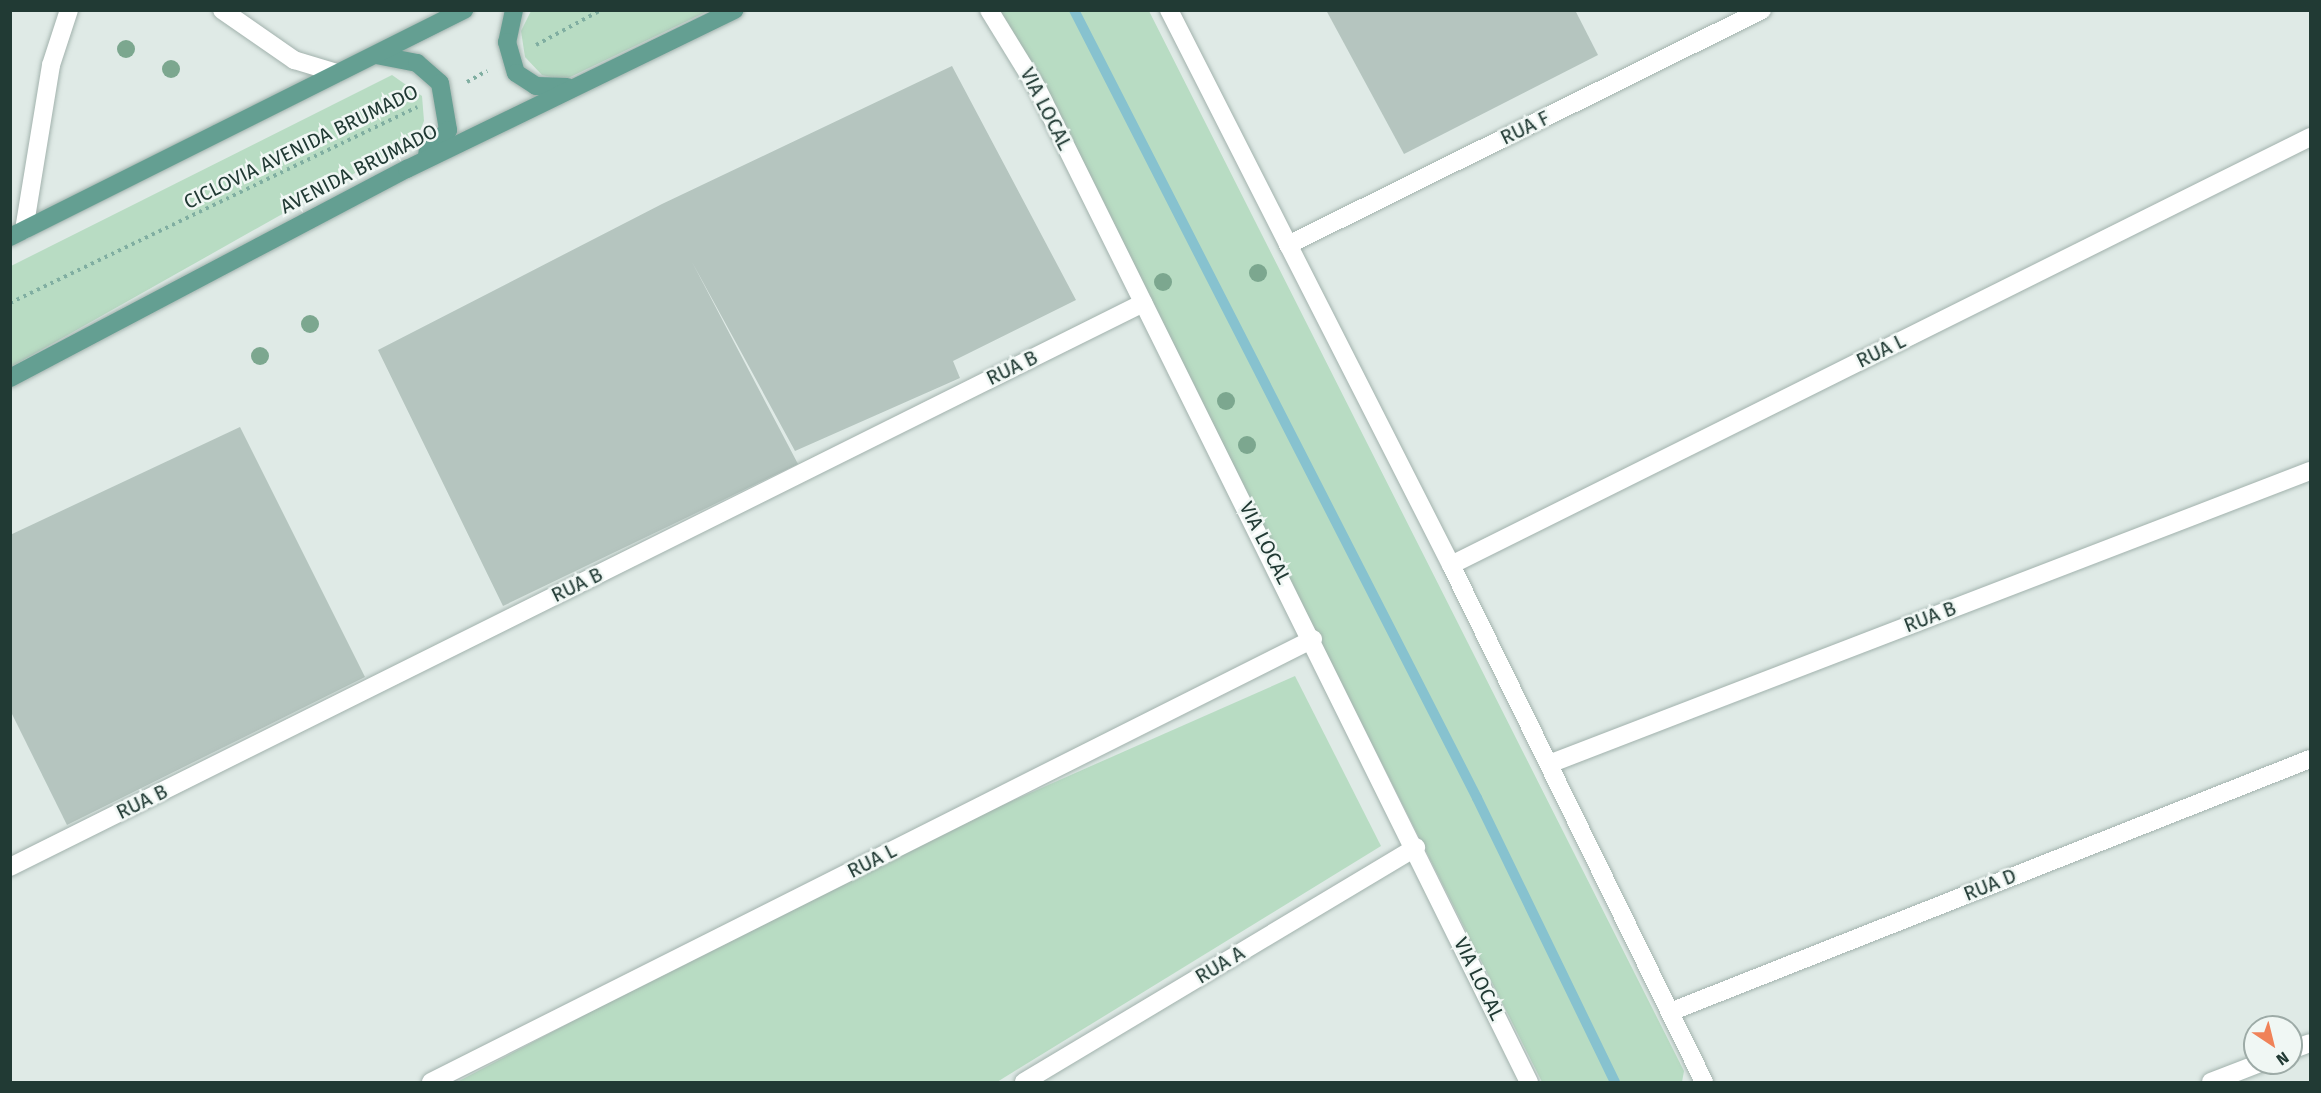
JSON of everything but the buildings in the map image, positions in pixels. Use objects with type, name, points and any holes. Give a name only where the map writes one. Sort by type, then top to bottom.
[{"type":"main road","points":[[17,233],[464,10]]},
{"type":"main road","points":[[514,10],[508,60],[536,86],[577,86]]},
{"type":"main road","name":"AVENIDA BRUMADO","points":[[10,378],[407,169],[734,10]]},
{"type":"main road","points":[[376,55],[417,63],[433,75],[444,94],[448,130],[407,169]]},
{"type":"street","points":[[17,233],[51,65],[69,10]]},
{"type":"street","points":[[222,10],[294,60],[337,73]]},
{"type":"street","name":"VIA LOCAL","points":[[988,10],[1037,88],[1416,848],[1525,1081]]},
{"type":"street","points":[[1169,10],[1451,565],[1704,1083]]},
{"type":"street","name":"RUA F","points":[[1288,245],[1762,10]]},
{"type":"street","name":"RUA L","points":[[1451,565],[2310,137]]},
{"type":"street","name":"RUA B","points":[[10,867],[1143,303]]},
{"type":"street","name":"RUA B","points":[[1549,764],[2310,471]]},
{"type":"street","name":"RUA L","points":[[431,1083],[1313,639]]},
{"type":"street","name":"RUA D","points":[[1670,1012],[2310,759]]},
{"type":"street","name":"RUA A","points":[[1024,1083],[1416,848]]},
{"type":"street","points":[[2211,1083],[2243,1070]]},
{"type":"path","name":"CICLOVIA AVENIDA BRUMADO","points":[[10,303],[444,94],[601,10]]},
{"type":"green space","points":[[531,11],[708,11],[564,80],[542,75],[525,57],[521,31]]},
{"type":"green space","points":[[994,11],[1149,11],[1684,1071],[1682,1082],[1542,1082],[1143,288]]},
{"type":"green space","points":[[392,75],[422,96],[424,121],[417,138],[11,367],[11,266]]},
{"type":"green space","points":[[1295,676],[1381,846],[997,1082],[457,1082],[885,857]]},
{"type":"waterway","points":[[1074,10],[1477,798],[1615,1082]]}]
